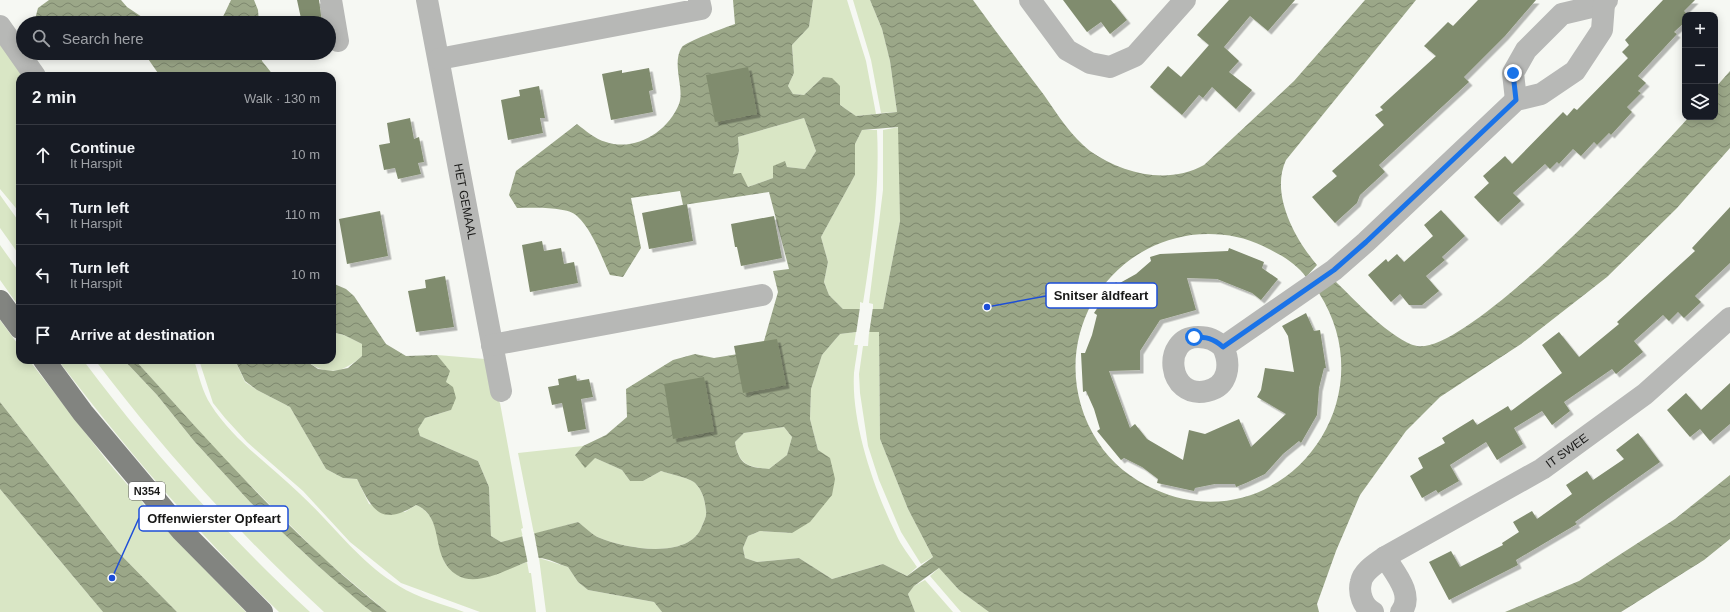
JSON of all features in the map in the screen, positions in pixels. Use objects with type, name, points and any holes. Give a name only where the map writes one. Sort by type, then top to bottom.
[{"type":"main road","points":[[0,300],[16,322]]},
{"type":"main road","name":"N354","points":[[47,364],[83,414],[181,530],[262,612]]},
{"type":"street","points":[[332,0],[334,16]]},
{"type":"street","name":"HET GEMAAL","points":[[427,0],[501,391]]},
{"type":"street","points":[[439,59],[701,9],[699,0]]},
{"type":"street","points":[[1030,0],[1067,50],[1090,63],[1110,67],[1135,56],[1184,0]]},
{"type":"street","points":[[1223,347],[1334,270],[1366,242],[1516,100],[1541,94],[1575,71],[1602,30],[1605,2],[1562,14],[1526,50],[1513,73],[1516,100]]},
{"type":"street","points":[[0,26],[16,49]]},
{"type":"street","points":[[336,27],[338,41]]},
{"type":"street","points":[[24,60],[32,72]]},
{"type":"street","points":[[492,345],[762,295]]},
{"type":"street","name":"IT SWEE","points":[[1373,612],[1369,610],[1361,599],[1360,582],[1372,566],[1385,557],[1542,468],[1645,394],[1730,318]]},
{"type":"street","points":[[1385,557],[1406,595],[1405,608],[1402,612]]},
{"type":"shaded area","points":[[813,0],[847,0],[866,61],[876,114],[856,116],[840,105],[840,86],[823,77],[804,95],[793,94],[788,86],[794,73],[792,45],[809,27]]},
{"type":"shaded area","points":[[853,0],[870,0],[882,29],[890,61],[897,112],[881,113],[871,60]]},
{"type":"shaded area","points":[[0,36],[25,72],[16,72],[16,208],[0,189]]},
{"type":"shaded area","points":[[804,118],[816,151],[805,169],[787,167],[785,162],[773,178],[748,187],[733,174],[739,151],[738,137]]},
{"type":"shaded area","points":[[899,127],[900,221],[883,309],[873,309],[873,304],[869,303],[883,190],[883,130]]},
{"type":"shaded area","points":[[862,130],[877,130],[878,152],[874,217],[863,303],[860,302],[860,309],[843,309],[829,295],[824,282],[828,262],[821,237],[855,175],[855,144]]},
{"type":"shaded area","points":[[0,195],[16,217],[16,250],[0,228]]},
{"type":"shaded area","points":[[0,245],[16,267],[16,302],[0,280]]},
{"type":"shaded area","points":[[0,320],[16,342],[16,364],[32,364],[108,462],[161,524],[246,612],[177,612],[117,551],[0,402]]},
{"type":"shaded area","points":[[856,332],[854,345],[858,345],[854,373],[854,392],[860,434],[872,476],[888,516],[900,543],[917,567],[907,576],[883,564],[832,579],[799,558],[757,562],[745,558],[743,548],[748,536],[760,531],[792,533],[818,450],[810,419],[811,389],[822,355],[840,334]]},
{"type":"shaded area","points":[[869,332],[879,332],[880,439],[908,509],[933,557],[921,564],[901,532],[879,480],[868,446],[860,393],[859,374],[863,346],[868,346]]},
{"type":"shaded area","points":[[336,333],[344,335],[362,344],[362,356],[341,369],[327,371],[311,364],[336,364]]},
{"type":"shaded area","points":[[437,355],[485,359],[495,395],[500,403],[523,528],[521,529],[523,537],[501,542],[491,536],[489,487],[478,461],[420,436],[417,429],[425,418],[451,410],[446,382],[449,371]]},
{"type":"shaded area","points":[[61,364],[86,364],[135,427],[190,491],[249,553],[310,612],[279,612],[191,521],[110,426]]},
{"type":"shaded area","points":[[98,364],[128,364],[157,395],[194,441],[250,502],[317,565],[372,612],[324,612],[262,553],[204,491],[121,394]]},
{"type":"shaded area","points":[[139,364],[195,364],[208,400],[230,430],[311,505],[371,566],[406,590],[464,612],[387,612],[323,558],[227,462]]},
{"type":"shaded area","points":[[200,364],[237,364],[245,382],[290,407],[326,469],[343,478],[357,479],[369,504],[405,512],[416,505],[424,510],[434,523],[446,565],[488,576],[527,562],[529,573],[531,573],[536,612],[480,612],[401,583],[350,542],[303,491],[247,442],[213,403]]},
{"type":"shaded area","points":[[784,427],[792,437],[787,455],[769,469],[755,467],[745,463],[742,460],[735,442],[744,433]]},
{"type":"shaded area","points":[[583,446],[575,455],[595,458],[622,470],[630,481],[643,481],[661,471],[695,483],[703,496],[706,513],[702,526],[695,537],[685,544],[671,548],[656,549],[625,546],[594,535],[578,522],[534,534],[518,453]]},
{"type":"shaded area","points":[[0,489],[103,612],[0,612]]},
{"type":"shaded area","points":[[539,558],[568,567],[578,582],[588,590],[654,602],[662,612],[546,612]]},
{"type":"shaded area","points":[[939,568],[959,590],[989,612],[961,612],[930,576]]},
{"type":"shaded area","points":[[925,580],[953,612],[915,612],[908,594],[914,586]]},
{"type":"water","points":[[49,0],[121,0],[127,7],[140,16],[36,16],[38,8]]},
{"type":"water","points":[[231,0],[254,0],[258,10],[258,16],[223,16]]},
{"type":"water","points":[[733,0],[813,0],[809,27],[792,45],[794,73],[788,86],[793,94],[804,95],[823,77],[832,78],[840,86],[840,105],[856,116],[897,112],[890,61],[882,29],[870,0],[973,0],[1065,125],[1083,145],[1090,151],[1117,166],[1131,171],[1161,175],[1190,171],[1204,165],[1294,81],[1365,0],[1416,0],[1286,160],[1282,173],[1281,187],[1287,216],[1293,229],[1317,265],[1306,277],[1297,267],[1286,259],[1255,242],[1219,234],[1191,235],[1156,245],[1127,262],[1104,285],[1087,313],[1078,344],[1076,377],[1082,410],[1098,442],[1109,457],[1123,470],[1138,480],[1154,489],[1199,501],[1241,498],[1279,481],[1309,454],[1331,419],[1341,379],[1338,336],[1319,293],[1334,280],[1373,318],[1396,336],[1417,346],[1442,340],[1476,320],[1515,289],[1558,251],[1638,172],[1686,120],[1718,120],[1718,85],[1730,71],[1730,148],[1677,208],[1607,277],[1521,344],[1440,397],[1406,431],[1360,495],[1336,551],[1317,604],[1319,612],[989,612],[959,590],[939,568],[914,586],[908,594],[915,612],[662,612],[654,602],[588,590],[578,582],[568,567],[543,558],[537,558],[500,573],[482,578],[473,579],[457,575],[448,567],[443,558],[439,548],[435,528],[425,511],[416,505],[394,515],[386,515],[379,512],[373,507],[357,479],[343,478],[326,469],[290,407],[257,390],[245,381],[237,364],[310,364],[318,369],[333,371],[348,368],[362,356],[362,344],[344,335],[336,333],[336,285],[346,289],[354,296],[386,344],[406,356],[437,355],[450,371],[446,382],[453,387],[456,398],[451,410],[425,418],[418,429],[420,436],[478,461],[489,487],[491,536],[501,542],[578,522],[597,537],[625,546],[656,549],[671,548],[685,544],[695,537],[702,526],[706,513],[702,493],[695,483],[661,471],[643,481],[630,481],[622,470],[595,458],[585,468],[575,455],[583,446],[606,435],[627,417],[626,389],[673,360],[695,354],[714,358],[750,352],[764,341],[778,292],[773,271],[789,269],[769,192],[683,205],[680,191],[631,198],[641,248],[623,277],[610,275],[592,236],[577,216],[557,209],[517,208],[509,195],[516,171],[577,124],[598,139],[617,144],[639,142],[659,131],[674,114],[679,104],[679,53],[682,47],[698,38],[735,24]],"holes":[[[804,118],[816,151],[805,169],[787,167],[785,161],[773,166],[773,178],[748,187],[741,173],[733,174],[739,151],[738,137]],[[898,127],[900,221],[883,309],[843,309],[829,295],[824,282],[828,262],[821,237],[855,175],[855,144],[862,130]],[[879,332],[880,439],[908,509],[933,557],[907,576],[883,564],[832,579],[799,558],[757,562],[745,558],[743,548],[748,536],[760,531],[792,533],[810,522],[832,495],[835,479],[830,458],[818,450],[810,419],[811,389],[822,355],[840,334]],[[784,427],[792,437],[787,455],[769,469],[750,466],[745,463],[739,456],[735,442],[744,433]]]},
{"type":"water","points":[[149,60],[262,60],[271,72],[157,72]]},
{"type":"water","points":[[128,364],[139,364],[225,459],[287,523],[352,584],[387,612],[372,612],[363,605],[317,565],[250,502],[194,441],[157,395]]},
{"type":"water","points":[[0,402],[117,551],[177,612],[103,612],[0,489]]},
{"type":"water","points":[[1730,475],[1730,539],[1704,560],[1621,612],[1505,612],[1579,581],[1675,519]]},
{"type":"pier","points":[[860,307],[873,307],[869,334],[856,334]]},
{"type":"pier","points":[[534,532],[539,560],[528,564],[522,535]]},
{"type":"building","points":[[297,0],[319,0],[321,16],[300,16]]},
{"type":"building","points":[[1063,0],[1111,0],[1127,20],[1110,34],[1101,22],[1087,32]]},
{"type":"building","points":[[1229,0],[1295,0],[1268,31],[1250,16],[1224,47],[1239,61],[1229,72],[1252,90],[1236,109],[1212,87],[1203,98],[1199,95],[1182,115],[1150,87],[1168,66],[1181,77],[1209,45],[1197,35]]},
{"type":"building","points":[[1478,0],[1536,0],[1505,36],[1464,77],[1469,82],[1379,165],[1385,172],[1360,195],[1357,203],[1335,223],[1312,197],[1337,176],[1332,171],[1384,125],[1375,115],[1383,110],[1380,107],[1436,56],[1424,46],[1448,22],[1453,26]]},
{"type":"building","points":[[1663,0],[1695,0],[1684,11],[1685,12],[1682,12],[1682,25],[1674,32],[1677,34],[1638,76],[1646,83],[1638,91],[1641,93],[1627,107],[1632,112],[1611,135],[1609,133],[1597,145],[1594,142],[1581,156],[1573,149],[1559,164],[1557,162],[1550,169],[1545,164],[1513,193],[1521,201],[1498,222],[1474,197],[1489,183],[1483,176],[1505,156],[1512,164],[1563,112],[1567,116],[1574,108],[1577,110],[1628,58],[1622,52],[1629,45],[1625,40]]},
{"type":"building","points":[[748,67],[757,114],[715,122],[706,75]]},
{"type":"building","points":[[649,68],[653,90],[649,91],[653,112],[611,120],[602,74],[622,70],[622,73]]},
{"type":"building","points":[[539,86],[545,118],[540,118],[543,133],[508,140],[501,100],[520,96],[519,90]]},
{"type":"building","points":[[410,118],[414,139],[419,137],[424,162],[418,163],[421,174],[398,179],[395,168],[384,170],[379,145],[390,143],[387,123]]},
{"type":"building","points":[[687,204],[693,241],[649,249],[642,213]]},
{"type":"building","points":[[1730,207],[1730,263],[1695,296],[1701,302],[1684,318],[1678,312],[1669,321],[1663,315],[1634,341],[1643,352],[1616,374],[1612,369],[1564,402],[1570,411],[1552,425],[1542,411],[1514,428],[1523,444],[1497,460],[1486,442],[1450,465],[1459,481],[1438,493],[1436,490],[1422,498],[1410,476],[1423,468],[1418,458],[1445,443],[1442,438],[1473,419],[1477,425],[1508,406],[1511,411],[1562,373],[1542,345],[1559,332],[1579,357],[1619,324],[1617,322],[1695,251],[1692,248]]},
{"type":"building","points":[[1441,210],[1465,236],[1442,257],[1445,260],[1426,276],[1439,291],[1422,305],[1409,305],[1400,294],[1391,302],[1368,275],[1386,259],[1388,262],[1397,254],[1404,262],[1433,236],[1424,225]]},
{"type":"building","points":[[380,211],[388,256],[347,264],[339,219]]},
{"type":"building","points":[[774,216],[782,258],[741,266],[737,247],[735,247],[731,224]]},
{"type":"building","points":[[542,241],[544,251],[561,248],[564,264],[574,262],[578,283],[530,292],[522,245]]},
{"type":"building","points":[[1229,248],[1264,262],[1262,268],[1278,279],[1261,300],[1252,293],[1217,279],[1187,278],[1196,310],[1160,320],[1140,351],[1140,370],[1109,371],[1130,428],[1135,424],[1147,439],[1183,460],[1189,430],[1205,434],[1239,419],[1251,447],[1286,414],[1257,397],[1261,390],[1265,368],[1294,372],[1288,336],[1282,326],[1306,313],[1314,331],[1320,330],[1326,368],[1324,368],[1319,388],[1317,415],[1301,443],[1299,441],[1283,454],[1265,474],[1246,483],[1236,487],[1235,484],[1215,484],[1195,488],[1194,491],[1157,483],[1158,479],[1142,467],[1124,458],[1121,460],[1097,431],[1100,429],[1094,409],[1086,391],[1083,392],[1081,353],[1085,353],[1092,335],[1097,315],[1094,313],[1098,307],[1116,282],[1118,284],[1136,274],[1151,261],[1150,257],[1160,254],[1228,251]]},
{"type":"building","points":[[445,276],[454,327],[416,332],[408,291],[426,288],[425,280]]},
{"type":"building","points":[[777,339],[786,385],[743,393],[734,346]]},
{"type":"building","points":[[576,375],[577,381],[589,379],[593,397],[581,399],[586,429],[568,432],[562,403],[552,405],[548,387],[559,385],[558,379]]},
{"type":"building","points":[[704,377],[714,431],[673,439],[664,384]]},
{"type":"building","points":[[1730,383],[1730,424],[1710,441],[1700,429],[1690,437],[1667,410],[1686,393],[1701,410]]},
{"type":"building","points":[[1638,433],[1660,462],[1575,522],[1577,524],[1516,560],[1518,565],[1449,600],[1429,562],[1451,551],[1460,567],[1503,545],[1502,543],[1519,532],[1513,522],[1532,511],[1537,519],[1572,494],[1566,485],[1587,471],[1593,480],[1624,459],[1616,450]]},
{"type":"place","name":"Snitser âldfeart","points":[[987,307]]},
{"type":"place","name":"Offenwierster Opfeart","points":[[112,578]]},
{"type":"route","points":[[1194,337],[1207,337],[1216,341],[1223,347],[1334,270],[1366,242],[1516,100],[1513,73]]}]
